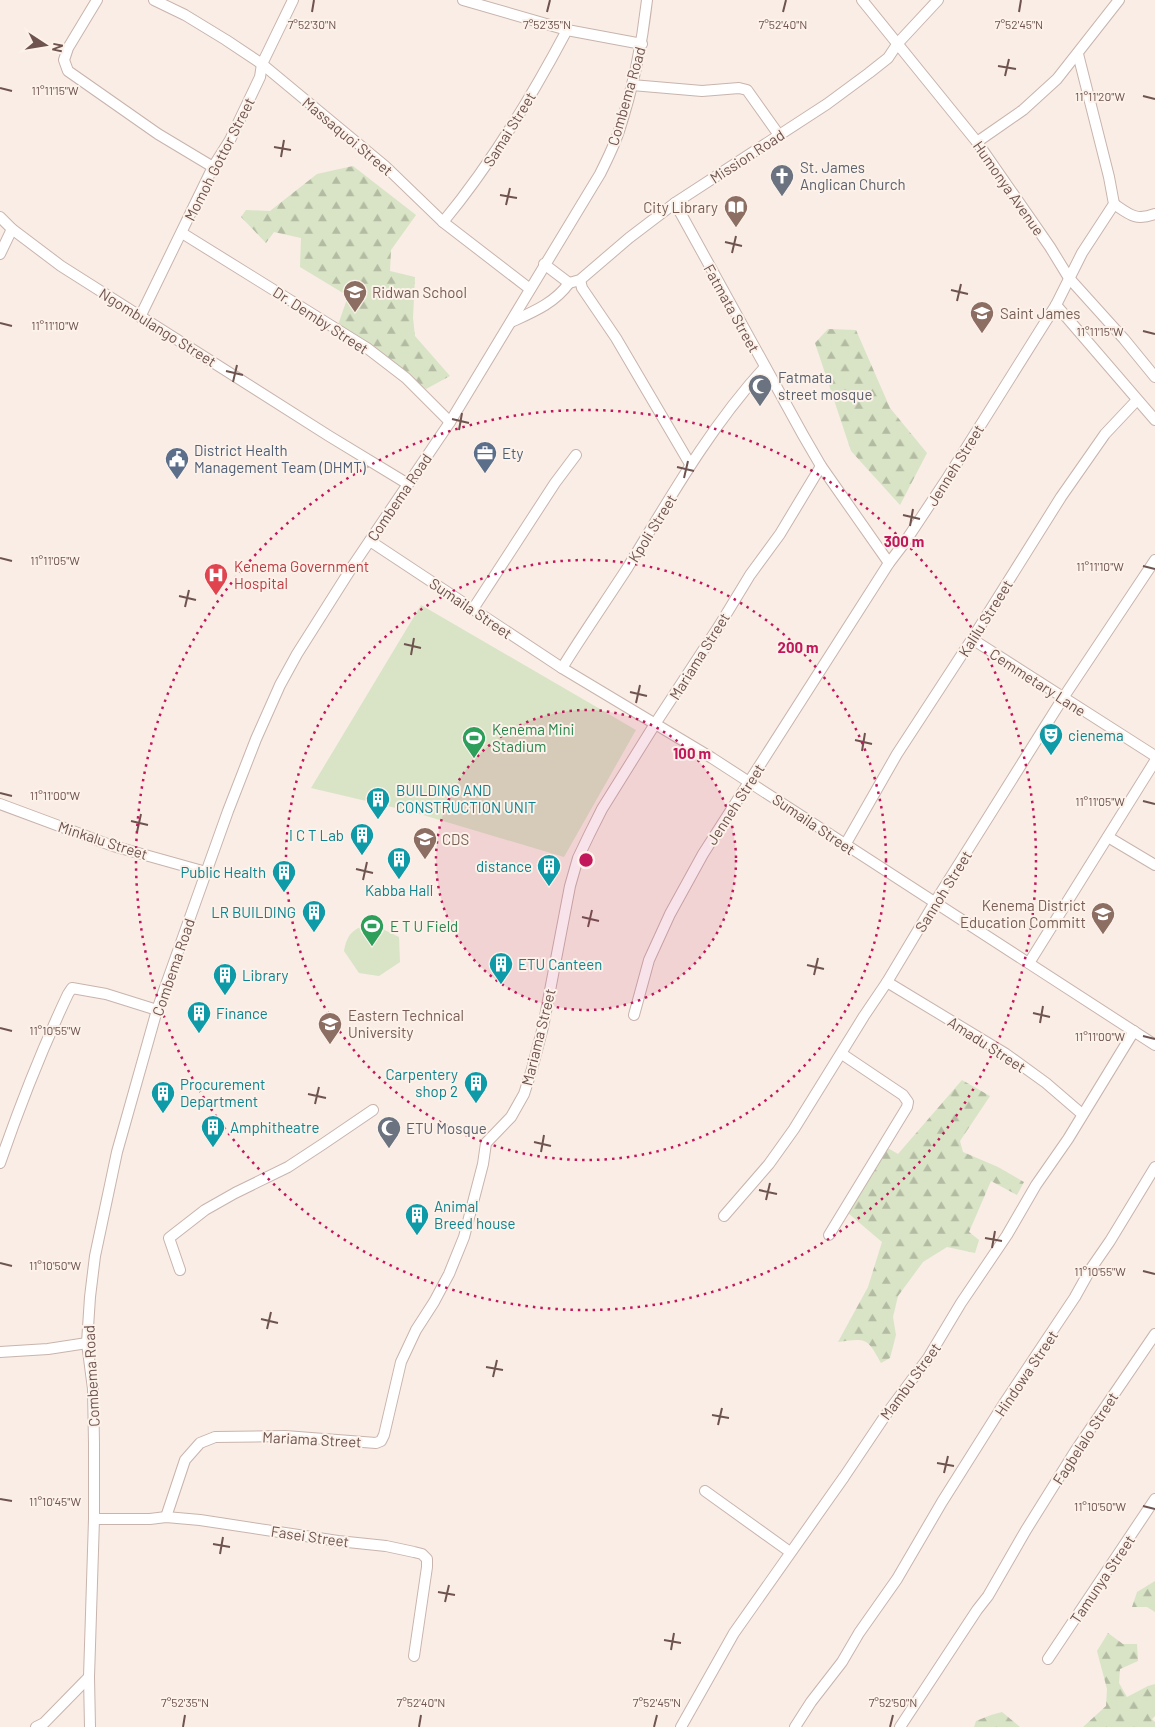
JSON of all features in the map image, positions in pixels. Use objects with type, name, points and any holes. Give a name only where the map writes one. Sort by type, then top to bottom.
[{"type":"street","points":[[97,0],[68,48],[64,60],[68,71],[158,134],[213,167]]},
{"type":"street","name":"Massaquoi Street","points":[[154,0],[185,15],[262,64],[385,166],[443,222],[530,289]]},
{"type":"street","name":"Momoh Gottor Street","points":[[140,317],[213,167],[230,140],[260,77],[262,64],[293,0]]},
{"type":"street","points":[[463,0],[567,30],[642,44]]},
{"type":"street","name":"Combema Road","points":[[90,1727],[89,1677],[94,1519],[93,1389],[87,1343],[92,1276],[117,1152],[157,1010],[256,738],[280,684],[297,654],[370,541],[450,422],[600,174],[618,133],[632,85],[642,44],[647,0]]},
{"type":"street","name":"Humonya Avenue","points":[[862,0],[978,142],[1069,278],[1124,339],[1155,377]]},
{"type":"street","name":"Mission Road","points":[[569,283],[580,280],[628,238],[675,203],[827,104],[869,74],[888,58],[898,43],[938,0]]},
{"type":"street","points":[[978,142],[1023,110],[1057,79],[1119,0]]},
{"type":"street","name":"Samai Street","points":[[443,222],[471,188],[496,152],[542,76],[567,30]]},
{"type":"street","points":[[1078,54],[1114,204],[1138,218],[1155,214]]},
{"type":"street","points":[[632,85],[702,91],[739,88],[748,90],[779,135]]},
{"type":"street","name":"Fatmata Street","points":[[675,203],[821,466],[889,563]]},
{"type":"street","name":"Jenneh Street","points":[[634,1015],[649,960],[670,914],[703,854],[889,563],[944,484],[1056,305],[1082,253],[1114,204]]},
{"type":"street","name":"Ngombulango Street","points":[[0,217],[12,229],[61,266],[408,484]]},
{"type":"street","points":[[0,254],[12,229]]},
{"type":"street","name":"Dr. Demby Street","points":[[182,233],[367,348],[406,378],[450,422]]},
{"type":"street","points":[[511,322],[553,301],[569,283],[544,264]]},
{"type":"street","points":[[580,280],[582,288],[616,338],[690,464]]},
{"type":"street","points":[[1056,305],[1155,420]]},
{"type":"street","name":"Kpoli Street","points":[[562,668],[690,464],[730,409],[765,367]]},
{"type":"street","name":"Kalilu Streeet","points":[[845,845],[897,754],[1061,497],[1105,434],[1137,400]]},
{"type":"street","points":[[473,609],[555,483],[576,455]]},
{"type":"street","name":"Mariama Street","points":[[166,1517],[185,1460],[200,1443],[214,1437],[285,1436],[376,1443],[381,1441],[386,1428],[401,1362],[416,1330],[449,1274],[464,1237],[483,1164],[486,1142],[515,1111],[524,1094],[532,1069],[551,988],[570,886],[578,858],[602,809],[750,575],[780,534],[821,466]]},
{"type":"street","name":"Sumaila Street","points":[[370,541],[562,668],[750,782],[1155,1045]]},
{"type":"street","name":"Sannoh Street","points":[[724,1216],[769,1164],[842,1054],[1063,698],[1155,560]]},
{"type":"street","name":"Cemmetary Lane","points":[[972,639],[1155,756]]},
{"type":"street","points":[[1029,963],[1155,761]]},
{"type":"street","name":"Minkalu Street","points":[[0,804],[113,846],[206,872]]},
{"type":"street","points":[[1108,837],[1155,865]]},
{"type":"street","name":"Amadu Street","points":[[887,982],[1006,1054],[1046,1083],[1082,1114]]},
{"type":"street","points":[[0,1162],[44,1045],[72,988],[106,994],[157,1010]]},
{"type":"street","name":"Mambu Street","points":[[681,1727],[734,1633],[900,1394],[933,1350],[961,1303],[1007,1235],[1036,1185],[1068,1139],[1134,1031]]},
{"type":"street","points":[[829,1235],[907,1107],[908,1102],[903,1095],[842,1054]]},
{"type":"street","points":[[180,1270],[169,1238],[205,1210],[288,1167],[373,1110]]},
{"type":"street","name":"Hindowa Street","points":[[795,1727],[811,1702],[842,1662],[859,1633],[897,1579],[952,1486],[1075,1297],[1155,1167]]},
{"type":"street","name":"Fagbelalo Street","points":[[900,1727],[988,1596],[1026,1530],[1076,1450],[1155,1334]]},
{"type":"street","points":[[0,1352],[48,1349],[87,1343]]},
{"type":"street","points":[[705,1491],[790,1552]]},
{"type":"street","name":"Tamunya Street","points":[[1048,1659],[1155,1499]]},
{"type":"street","name":"Fasei Street","points":[[94,1519],[166,1517],[200,1520],[338,1541],[386,1546],[422,1554],[427,1559],[427,1567],[414,1656]]},
{"type":"street","points":[[36,1727],[44,1723],[89,1677]]},
{"type":"green space","points":[[353,166],[416,215],[391,250],[390,271],[415,277],[413,318],[415,336],[450,376],[426,389],[338,325],[348,296],[300,267],[301,238],[274,232],[266,243],[241,217],[246,210],[270,211],[317,174]]},
{"type":"green space","points":[[828,329],[856,330],[890,408],[927,453],[900,505],[851,451],[815,343]]},
{"type":"green space","name":"Kenema Mini Stadium","points":[[421,605],[636,730],[564,857],[413,812],[311,788]]},
{"type":"green space","name":"E T U Field","points":[[370,923],[399,937],[400,962],[379,976],[359,973],[344,951],[347,940],[352,932]]},
{"type":"green space","points":[[962,1080],[990,1096],[960,1141],[963,1152],[998,1167],[1024,1182],[1017,1195],[991,1181],[969,1232],[979,1240],[975,1253],[947,1247],[923,1262],[898,1296],[893,1317],[896,1335],[890,1358],[881,1363],[869,1344],[861,1340],[838,1342],[868,1287],[882,1242],[848,1213],[886,1147],[898,1154]]},
{"type":"green space","points":[[1155,1581],[1155,1612],[1147,1607],[1132,1607],[1137,1592]]},
{"type":"green space","points":[[1108,1633],[1123,1644],[1137,1644],[1138,1661],[1120,1669],[1119,1683],[1127,1697],[1155,1684],[1155,1716],[1152,1719],[1155,1722],[1155,1727],[1083,1727],[1106,1706],[1107,1689],[1097,1651]]},
{"type":"green space","points":[[1002,1712],[1020,1727],[974,1727],[976,1721]]},
{"type":"place","name":"St. James Anglican Church","points":[[782,197]]},
{"type":"place","name":"City Library","points":[[736,228]]},
{"type":"place","name":"Ridwan School","points":[[355,313]]},
{"type":"place","name":"Saint James","points":[[982,334]]},
{"type":"place","name":"Fatmata street mosque","points":[[760,407]]},
{"type":"place","name":"Ety","points":[[485,474]]},
{"type":"place","name":"District Health Management Team (DHMT)","points":[[177,480]]},
{"type":"place","name":"Kenema Government Hospital","points":[[216,596]]},
{"type":"place","name":"cienema","points":[[1051,756]]},
{"type":"place","name":"Kenema Mini Stadium","points":[[474,759]]},
{"type":"place","name":"BUILDING AND CONSTRUCTION UNIT","points":[[378,820]]},
{"type":"place","name":"I C T Lab","points":[[362,856]]},
{"type":"place","name":"CDS","points":[[425,860]]},
{"type":"place","name":"Kabba Hall","points":[[399,880]]},
{"type":"place","name":"distance","points":[[549,887]]},
{"type":"place","name":"Public Health","points":[[284,893]]},
{"type":"place","name":"LR BUILDING","points":[[314,933]]},
{"type":"place","name":"Kenema District Education Committ","points":[[1103,935]]},
{"type":"place","name":"E T U Field","points":[[372,947]]},
{"type":"place","name":"ETU Canteen","points":[[501,985]]},
{"type":"place","name":"Library","points":[[225,996]]},
{"type":"place","name":"Finance","points":[[199,1034]]},
{"type":"place","name":"Eastern Technical University","points":[[330,1045]]},
{"type":"place","name":"Carpentery shop 2","points":[[476,1104]]},
{"type":"place","name":"Procurement Department","points":[[163,1114]]},
{"type":"place","name":"Amphitheatre","points":[[213,1148]]},
{"type":"place","name":"ETU Mosque","points":[[389,1149]]},
{"type":"place","name":"Animal Breed house","points":[[417,1236]]}]
